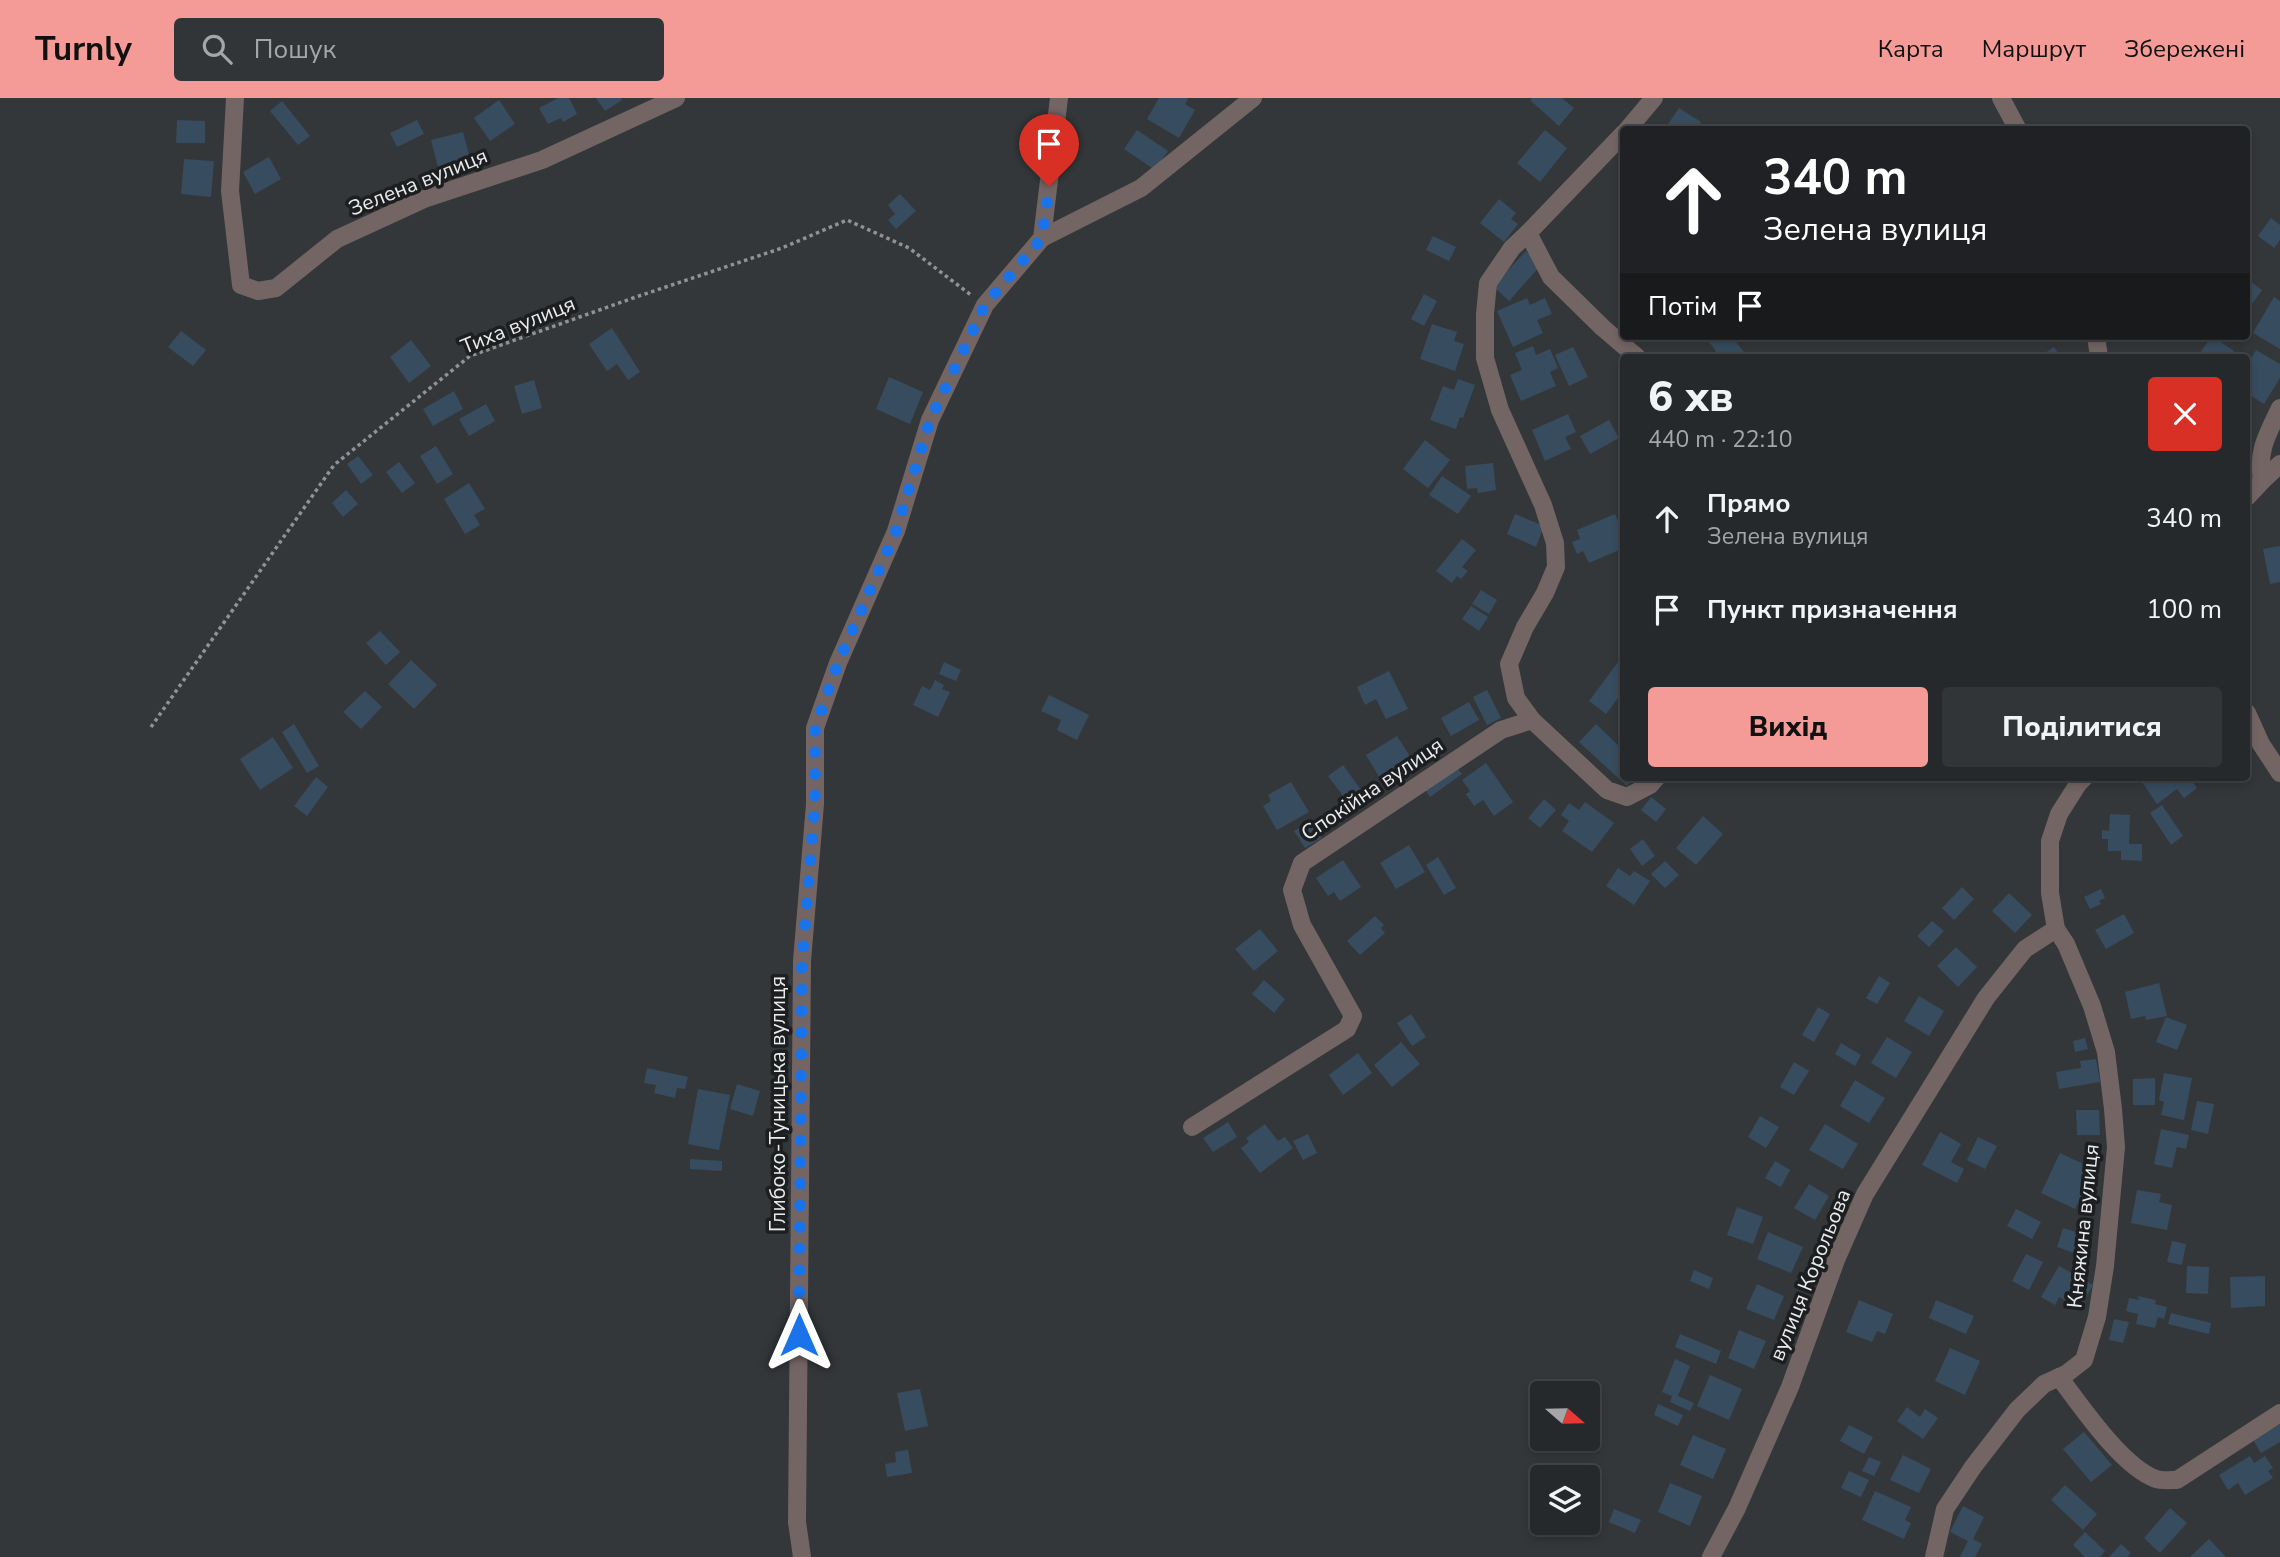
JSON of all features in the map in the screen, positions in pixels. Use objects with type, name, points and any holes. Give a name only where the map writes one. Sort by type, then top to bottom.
[{"type":"street","name":"Зелена вулиця","points":[[234,98],[230,191],[242,285],[258,291],[275,288],[337,239],[424,199],[542,160],[676,98]]},
{"type":"street","points":[[1042,238],[1059,98]]},
{"type":"street","points":[[985,305],[1042,238],[1141,188],[1253,98]]},
{"type":"street","points":[[1630,126],[1654,98]]},
{"type":"street","points":[[2001,98],[2016,126]]},
{"type":"street","points":[[1620,137],[1512,248],[1488,283],[1485,358],[1500,410],[1543,505],[1555,543],[1556,567],[1545,593],[1524,627],[1509,664],[1516,698],[1532,720],[1607,790],[1627,797],[1654,781]]},
{"type":"street","points":[[1528,233],[1552,277],[1633,354]]},
{"type":"street","name":"Глибоко-Туницька вулиця","points":[[802,1557],[797,1522],[802,961],[815,804],[815,728],[838,663],[896,531],[930,420],[985,305]]},
{"type":"street","points":[[2262,481],[2259,461],[2280,408]]},
{"type":"street","points":[[2250,494],[2280,464]]},
{"type":"street","points":[[2250,719],[2280,773]]},
{"type":"street","name":"Спокійна вулиця","points":[[1192,1127],[1347,1029],[1353,1016],[1302,925],[1292,890],[1302,863],[1502,730],[1532,720]]},
{"type":"street","name":"Княжина вулиця","points":[[1934,1557],[1945,1509],[1973,1467],[2017,1410],[2044,1384],[2084,1360],[2097,1317],[2105,1266],[2116,1147],[2106,1052],[2092,1006],[2066,944],[2056,929],[2050,893],[2050,841],[2059,814],[2081,781]]},
{"type":"street","name":"вулиця Корольова","points":[[1711,1557],[1737,1508],[1790,1387],[1836,1260],[1865,1194],[1986,998],[2025,949],[2056,929]]},
{"type":"street","points":[[2059,1377],[2090,1418],[2134,1468],[2158,1480],[2178,1480],[2280,1413]]},
{"type":"path","name":"Тиха вулиця","points":[[151,727],[334,465],[470,356],[782,248],[847,220],[909,248],[985,305]]},
{"type":"building","points":[[558,98],[569,98],[577,114],[563,122],[561,118],[548,124],[539,108]]},
{"type":"building","points":[[596,98],[621,98],[622,100],[605,111]]},
{"type":"building","points":[[1159,98],[1188,98],[1185,104],[1195,110],[1179,138],[1147,119]]},
{"type":"building","points":[[1562,98],[1574,108],[1559,126],[1530,100]]},
{"type":"building","points":[[499,100],[515,124],[490,141],[474,118]]},
{"type":"building","points":[[282,101],[310,136],[298,145],[270,111]]},
{"type":"building","points":[[1679,108],[1701,122],[1698,126],[1667,126]]},
{"type":"building","points":[[177,120],[205,121],[205,143],[176,143]]},
{"type":"building","points":[[417,120],[424,134],[397,147],[390,133]]},
{"type":"building","points":[[1137,130],[1168,151],[1155,170],[1124,149]]},
{"type":"building","points":[[1545,130],[1567,148],[1540,182],[1517,163]]},
{"type":"building","points":[[463,132],[470,158],[438,167],[431,140]]},
{"type":"building","points":[[269,157],[281,179],[255,194],[243,172]]},
{"type":"building","points":[[184,159],[214,161],[211,197],[181,194]]},
{"type":"building","points":[[900,194],[916,211],[896,229],[888,220],[895,214],[888,205]]},
{"type":"building","points":[[1499,199],[1516,213],[1511,219],[1518,224],[1504,242],[1480,223]]},
{"type":"building","points":[[2271,218],[2280,225],[2280,240],[2274,248],[2258,236]]},
{"type":"building","points":[[1433,236],[1456,247],[1449,261],[1426,250]]},
{"type":"building","points":[[1526,251],[1541,265],[1509,301],[1493,286]]},
{"type":"building","points":[[2250,281],[2262,290],[2252,304],[2250,303]]},
{"type":"building","points":[[1424,294],[1437,301],[1424,326],[1411,319]]},
{"type":"building","points":[[2274,297],[2280,301],[2280,349],[2253,333]]},
{"type":"building","points":[[1527,298],[1530,305],[1545,298],[1552,314],[1537,320],[1543,333],[1513,347],[1497,311]]},
{"type":"building","points":[[1432,324],[1457,332],[1454,341],[1464,344],[1455,371],[1420,359]]},
{"type":"building","points":[[612,328],[640,372],[628,380],[617,364],[607,371],[589,344]]},
{"type":"building","points":[[181,331],[206,350],[193,366],[168,347]]},
{"type":"building","points":[[411,340],[431,366],[409,383],[390,357]]},
{"type":"building","points":[[1734,340],[1744,352],[1712,354],[1716,351],[1709,342]]},
{"type":"building","points":[[2209,340],[2218,340],[2234,351],[2232,354],[2199,354]]},
{"type":"building","points":[[1533,346],[1536,355],[1550,349],[1558,368],[1550,372],[1556,386],[1521,401],[1510,375],[1522,370],[1515,353]]},
{"type":"building","points":[[1573,347],[1588,377],[1569,386],[1555,355]]},
{"type":"building","points":[[2054,347],[2059,354],[2044,354]]},
{"type":"building","points":[[2256,350],[2280,364],[2280,378],[2264,404],[2250,395],[2250,360]]},
{"type":"building","points":[[889,377],[923,392],[910,424],[876,409]]},
{"type":"building","points":[[1458,379],[1475,385],[1456,429],[1430,420],[1443,386],[1454,390]]},
{"type":"building","points":[[534,380],[542,408],[522,414],[514,386]]},
{"type":"building","points":[[454,391],[463,409],[433,426],[423,409]]},
{"type":"building","points":[[486,404],[495,421],[469,436],[459,419]]},
{"type":"building","points":[[1568,414],[1576,432],[1565,437],[1571,449],[1545,461],[1532,430]]},
{"type":"building","points":[[1609,420],[1619,438],[1590,454],[1580,436]]},
{"type":"building","points":[[1425,440],[1450,460],[1428,488],[1403,469]]},
{"type":"building","points":[[436,446],[453,474],[437,484],[420,456]]},
{"type":"building","points":[[358,456],[373,475],[361,484],[347,464]]},
{"type":"building","points":[[399,462],[415,483],[402,493],[386,472]]},
{"type":"building","points":[[1493,463],[1496,490],[1478,493],[1477,488],[1467,489],[1465,466]]},
{"type":"building","points":[[1442,476],[1471,496],[1458,514],[1429,495]]},
{"type":"building","points":[[469,483],[485,509],[474,515],[480,525],[465,534],[444,499]]},
{"type":"building","points":[[346,490],[358,504],[343,517],[332,503]]},
{"type":"building","points":[[1515,514],[1544,526],[1536,547],[1507,534]]},
{"type":"building","points":[[1615,514],[1620,527],[1620,550],[1589,563],[1583,551],[1577,554],[1572,542],[1580,539],[1577,530]]},
{"type":"building","points":[[1462,539],[1476,550],[1462,567],[1468,571],[1461,579],[1457,576],[1452,583],[1436,571]]},
{"type":"building","points":[[2280,546],[2280,582],[2270,584],[2263,549]]},
{"type":"building","points":[[1481,590],[1497,600],[1489,614],[1472,604]]},
{"type":"building","points":[[1471,606],[1488,617],[1479,631],[1462,619]]},
{"type":"building","points":[[380,631],[400,652],[386,665],[366,643]]},
{"type":"building","points":[[1620,659],[1620,695],[1606,714],[1589,701]]},
{"type":"building","points":[[411,660],[437,685],[414,709],[388,684]]},
{"type":"building","points":[[944,662],[961,670],[956,681],[939,674]]},
{"type":"building","points":[[1389,671],[1408,709],[1386,719],[1376,699],[1365,705],[1357,687]]},
{"type":"building","points":[[935,680],[944,685],[942,689],[950,692],[938,717],[913,705],[922,686],[930,690]]},
{"type":"building","points":[[1487,690],[1501,718],[1487,725],[1473,697]]},
{"type":"building","points":[[365,691],[382,707],[361,729],[343,712]]},
{"type":"building","points":[[1049,695],[1089,715],[1077,740],[1057,730],[1061,720],[1041,711]]},
{"type":"building","points":[[1469,702],[1479,720],[1451,736],[1441,718]]},
{"type":"building","points":[[294,724],[319,766],[307,773],[282,732]]},
{"type":"building","points":[[1596,724],[1620,747],[1620,780],[1579,742]]},
{"type":"building","points":[[1397,736],[1413,761],[1381,780],[1366,755]]},
{"type":"building","points":[[273,737],[293,768],[260,790],[240,759]]},
{"type":"building","points":[[1486,763],[1513,802],[1494,816],[1483,800],[1474,806],[1466,794],[1470,791],[1462,780]]},
{"type":"building","points":[[1343,765],[1361,790],[1346,800],[1328,776]]},
{"type":"building","points":[[1455,765],[1462,774],[1430,797],[1424,788]]},
{"type":"building","points":[[316,777],[328,787],[307,816],[294,806]]},
{"type":"building","points":[[2192,781],[2197,788],[2184,798],[2177,789],[2157,804],[2142,782]]},
{"type":"building","points":[[1291,782],[1309,812],[1277,830],[1263,806],[1271,801],[1268,795]]},
{"type":"building","points":[[1651,797],[1666,809],[1656,822],[1641,810]]},
{"type":"building","points":[[1544,799],[1556,810],[1540,828],[1528,818]]},
{"type":"building","points":[[1585,802],[1614,823],[1592,852],[1562,831],[1569,821],[1561,815],[1569,803],[1579,810]]},
{"type":"building","points":[[2162,805],[2183,836],[2171,845],[2150,813]]},
{"type":"building","points":[[2110,814],[2130,815],[2129,844],[2142,844],[2142,861],[2121,860],[2121,851],[2108,851],[2108,839],[2102,839],[2102,830],[2109,831]]},
{"type":"building","points":[[1703,816],[1723,834],[1696,865],[1676,848]]},
{"type":"building","points":[[1311,821],[1322,838],[1305,848],[1294,831]]},
{"type":"building","points":[[1643,839],[1655,856],[1642,866],[1630,849]]},
{"type":"building","points":[[1409,845],[1425,872],[1396,889],[1380,863]]},
{"type":"building","points":[[1438,857],[1456,888],[1444,895],[1426,865]]},
{"type":"building","points":[[1343,860],[1361,887],[1340,901],[1334,892],[1328,896],[1316,878]]},
{"type":"building","points":[[1665,861],[1679,875],[1665,888],[1651,874]]},
{"type":"building","points":[[1618,868],[1630,876],[1634,871],[1650,881],[1634,905],[1606,886]]},
{"type":"building","points":[[1962,887],[1974,899],[1954,920],[1942,908]]},
{"type":"building","points":[[2101,889],[2105,898],[2099,901],[2101,904],[2090,909],[2084,897]]},
{"type":"building","points":[[2009,893],[2032,915],[2015,933],[1992,911]]},
{"type":"building","points":[[2124,914],[2134,933],[2106,949],[2095,930]]},
{"type":"building","points":[[1375,916],[1384,925],[1381,928],[1385,933],[1360,955],[1347,941]]},
{"type":"building","points":[[1932,921],[1944,931],[1929,947],[1917,936]]},
{"type":"building","points":[[1260,929],[1278,951],[1254,971],[1235,949]]},
{"type":"building","points":[[1956,947],[1977,967],[1958,987],[1937,966]]},
{"type":"building","points":[[1879,976],[1890,983],[1877,1004],[1866,998]]},
{"type":"building","points":[[1264,980],[1285,999],[1274,1013],[1252,994]]},
{"type":"building","points":[[2159,983],[2167,1016],[2146,1020],[2145,1016],[2131,1019],[2125,992]]},
{"type":"building","points":[[1919,996],[1944,1011],[1929,1036],[1904,1021]]},
{"type":"building","points":[[1818,1007],[1830,1014],[1814,1042],[1802,1035]]},
{"type":"building","points":[[1411,1014],[1426,1037],[1412,1046],[1397,1023]]},
{"type":"building","points":[[2166,1017],[2187,1025],[2177,1050],[2156,1042]]},
{"type":"building","points":[[1887,1037],[1912,1052],[1896,1078],[1871,1063]]},
{"type":"building","points":[[2085,1038],[2088,1049],[2075,1052],[2073,1041]]},
{"type":"building","points":[[1401,1042],[1420,1064],[1392,1087],[1374,1065]]},
{"type":"building","points":[[1841,1043],[1861,1055],[1855,1066],[1835,1054]]},
{"type":"building","points":[[1358,1053],[1372,1073],[1343,1095],[1329,1075]]},
{"type":"building","points":[[2096,1059],[2100,1082],[2059,1089],[2056,1072],[2081,1068],[2080,1061]]},
{"type":"building","points":[[1794,1062],[1809,1071],[1794,1095],[1780,1087]]},
{"type":"building","points":[[647,1068],[688,1077],[685,1089],[677,1088],[675,1098],[654,1093],[656,1085],[644,1083]]},
{"type":"building","points":[[2164,1073],[2192,1078],[2184,1120],[2161,1115],[2164,1102],[2159,1100]]},
{"type":"building","points":[[2155,1078],[2155,1105],[2133,1105],[2133,1079]]},
{"type":"building","points":[[1855,1080],[1885,1098],[1869,1123],[1840,1106]]},
{"type":"building","points":[[737,1084],[760,1091],[753,1116],[730,1109]]},
{"type":"building","points":[[698,1089],[730,1095],[719,1150],[688,1144]]},
{"type":"building","points":[[2197,1101],[2214,1104],[2208,1134],[2191,1130]]},
{"type":"building","points":[[2076,1110],[2099,1110],[2100,1135],[2077,1135]]},
{"type":"building","points":[[1760,1116],[1779,1127],[1766,1148],[1748,1137]]},
{"type":"building","points":[[1228,1122],[1237,1137],[1213,1152],[1203,1138]]},
{"type":"building","points":[[1265,1124],[1278,1141],[1285,1137],[1293,1148],[1260,1173],[1241,1148],[1249,1142],[1246,1138]]},
{"type":"building","points":[[1825,1124],[1858,1144],[1843,1169],[1809,1150]]},
{"type":"building","points":[[2161,1129],[2189,1135],[2186,1149],[2177,1147],[2172,1168],[2154,1164]]},
{"type":"building","points":[[1940,1132],[1961,1144],[1951,1162],[1964,1169],[1957,1183],[1922,1165]]},
{"type":"building","points":[[1308,1134],[1317,1153],[1303,1160],[1293,1141]]},
{"type":"building","points":[[1978,1137],[1997,1146],[1985,1169],[1967,1160]]},
{"type":"building","points":[[2060,1153],[2094,1169],[2075,1209],[2041,1193]]},
{"type":"building","points":[[690,1159],[722,1161],[722,1171],[690,1169]]},
{"type":"building","points":[[1775,1161],[1790,1170],[1781,1187],[1765,1178]]},
{"type":"building","points":[[1809,1184],[1829,1196],[1815,1220],[1794,1208]]},
{"type":"building","points":[[2137,1190],[2161,1194],[2159,1202],[2172,1205],[2167,1230],[2131,1223]]},
{"type":"building","points":[[1737,1207],[1763,1217],[1753,1244],[1727,1235]]},
{"type":"building","points":[[2016,1209],[2041,1222],[2032,1239],[2007,1226]]},
{"type":"building","points":[[2063,1228],[2083,1234],[2077,1254],[2057,1247]]},
{"type":"building","points":[[1768,1232],[1803,1247],[1791,1273],[1757,1259]]},
{"type":"building","points":[[2172,1241],[2186,1244],[2182,1265],[2167,1262]]},
{"type":"building","points":[[2026,1254],[2043,1262],[2029,1290],[2012,1281]]},
{"type":"building","points":[[2059,1266],[2093,1285],[2079,1309],[2059,1297],[2055,1305],[2041,1297]]},
{"type":"building","points":[[2187,1266],[2209,1267],[2208,1294],[2186,1293]]},
{"type":"building","points":[[1694,1270],[1713,1278],[1709,1289],[1690,1281]]},
{"type":"building","points":[[2265,1276],[2265,1306],[2231,1308],[2230,1277]]},
{"type":"building","points":[[1757,1284],[1784,1296],[1774,1320],[1746,1309]]},
{"type":"building","points":[[2138,1296],[2156,1300],[2155,1304],[2167,1307],[2164,1319],[2158,1317],[2155,1328],[2136,1324],[2138,1314],[2126,1311],[2129,1298],[2139,1300]]},
{"type":"building","points":[[1859,1300],[1893,1314],[1885,1334],[1877,1331],[1872,1342],[1846,1332]]},
{"type":"building","points":[[1936,1300],[1974,1316],[1966,1334],[1929,1318]]},
{"type":"building","points":[[2171,1313],[2211,1323],[2209,1334],[2168,1324]]},
{"type":"building","points":[[2114,1319],[2129,1322],[2123,1343],[2109,1340]]},
{"type":"building","points":[[1739,1330],[1766,1341],[1754,1369],[1728,1358]]},
{"type":"building","points":[[1680,1334],[1721,1351],[1716,1364],[1675,1347]]},
{"type":"building","points":[[1950,1348],[1980,1361],[1965,1395],[1935,1381]]},
{"type":"building","points":[[1675,1359],[1690,1366],[1678,1396],[1694,1403],[1690,1411],[1670,1402],[1672,1396],[1662,1392]]},
{"type":"building","points":[[1710,1375],[1742,1389],[1729,1420],[1697,1406]]},
{"type":"building","points":[[920,1389],[928,1426],[905,1431],[897,1393]]},
{"type":"building","points":[[1658,1404],[1683,1415],[1678,1426],[1654,1415]]},
{"type":"building","points":[[1907,1407],[1920,1417],[1925,1409],[1938,1418],[1923,1439],[1897,1421]]},
{"type":"building","points":[[2280,1424],[2280,1442],[2261,1453],[2253,1440]]},
{"type":"building","points":[[1849,1425],[1873,1437],[1864,1454],[1840,1441]]},
{"type":"building","points":[[2084,1432],[2112,1465],[2091,1482],[2063,1449]]},
{"type":"building","points":[[1693,1435],[1726,1449],[1713,1479],[1680,1465]]},
{"type":"building","points":[[908,1450],[912,1473],[887,1477],[885,1464],[896,1462],[895,1452]]},
{"type":"building","points":[[1903,1455],[1931,1469],[1919,1493],[1890,1480]]},
{"type":"building","points":[[2250,1456],[2254,1463],[2265,1456],[2273,1468],[2268,1471],[2273,1478],[2245,1495],[2238,1483],[2228,1490],[2219,1475]]},
{"type":"building","points":[[1869,1457],[1881,1462],[1874,1476],[1862,1471]]},
{"type":"building","points":[[1849,1471],[1869,1480],[1861,1497],[1841,1488]]},
{"type":"building","points":[[1670,1483],[1702,1496],[1690,1526],[1658,1512]]},
{"type":"building","points":[[2065,1485],[2097,1514],[2083,1530],[2051,1500]]},
{"type":"building","points":[[1875,1491],[1911,1507],[1905,1520],[1911,1523],[1904,1539],[1862,1520]]},
{"type":"building","points":[[1963,1506],[1984,1517],[1973,1539],[1982,1544],[1975,1557],[1960,1557],[1968,1541],[1950,1532]]},
{"type":"building","points":[[2170,1508],[2187,1523],[2160,1553],[2144,1538]]},
{"type":"building","points":[[1614,1509],[1641,1520],[1635,1533],[1609,1522]]},
{"type":"building","points":[[2085,1532],[2105,1551],[2100,1557],[2085,1557],[2073,1545]]},
{"type":"building","points":[[2209,1539],[2226,1557],[2190,1557]]},
{"type":"building","points":[[2121,1544],[2131,1553],[2127,1557],[2109,1557]]},
{"type":"route","points":[[799,1335],[802,961],[815,804],[815,728],[838,663],[896,531],[930,420],[985,305],[1042,238],[1049,186]]}]
